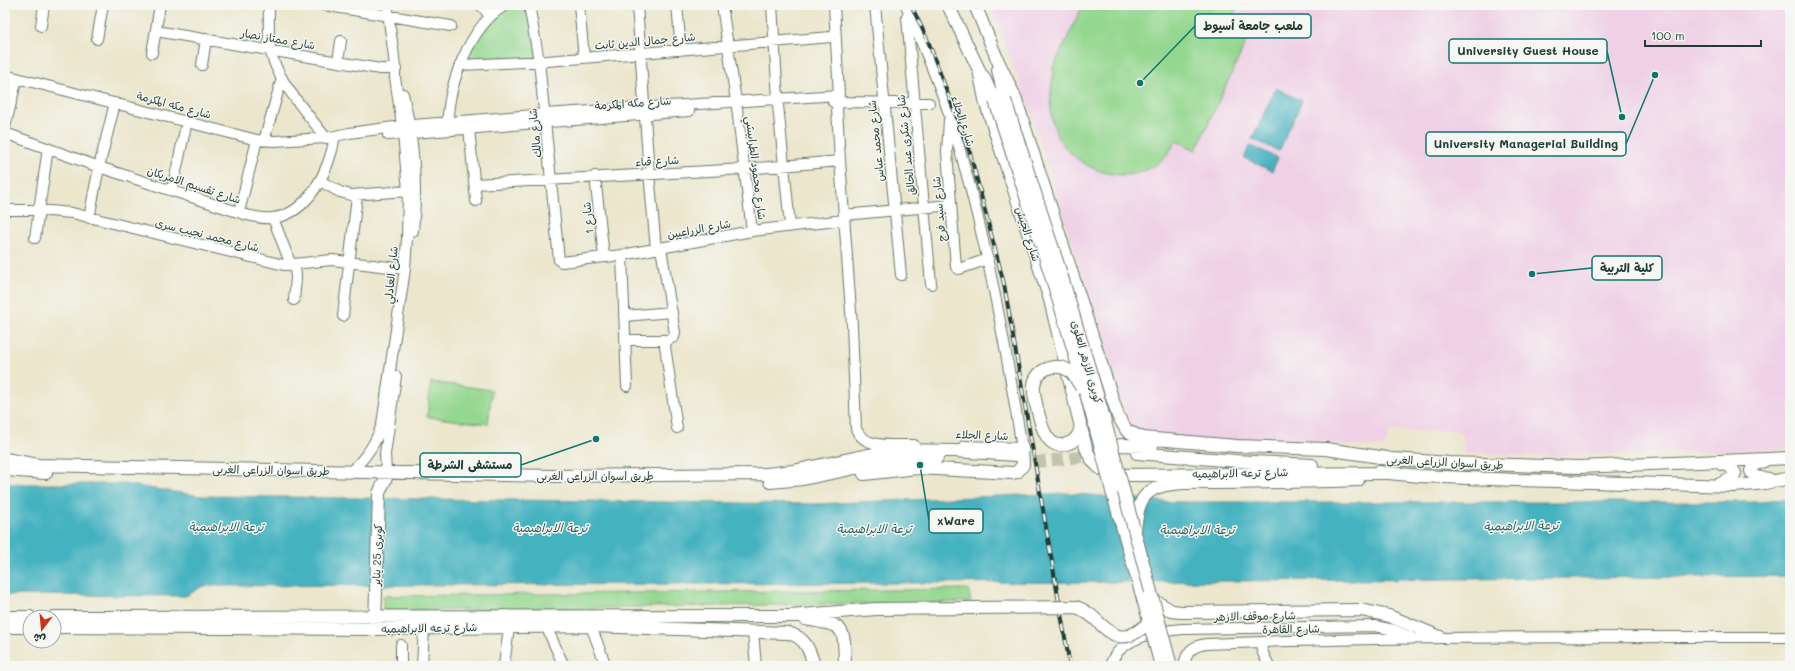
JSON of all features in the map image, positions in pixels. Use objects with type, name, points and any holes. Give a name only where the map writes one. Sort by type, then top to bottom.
[{"type":"main road","name":"شارع الجيش","points":[[948,5],[979,70],[986,104],[1050,300],[1089,455],[1097,467]]},
{"type":"main road","points":[[975,5],[998,61],[1015,97],[1120,422],[1127,431],[1137,437],[1148,439],[1237,446],[1316,448],[1387,458]]},
{"type":"main road","name":"كوبرى الازهر العلوى","points":[[998,61],[1000,101],[1091,407],[1112,490],[1161,666]]},
{"type":"main road","name":"كوبرى الازهر العلوى","points":[[979,70],[1000,101],[1062,277],[1102,411],[1171,666]]},
{"type":"main road","points":[[1081,425],[1080,432],[1071,442],[1065,445],[1053,443],[1045,435],[1033,390],[1035,379],[1047,368],[1058,366],[1068,370],[1073,374],[1091,407]]},
{"type":"main road","points":[[1078,412],[1082,400],[1086,395],[1092,392],[1098,393],[1114,404]]},
{"type":"main road","name":"طريق اسوان الزراعى الغربى","points":[[1785,479],[1750,485],[1718,485],[1420,476],[1385,473],[1331,465],[1236,461],[1101,451],[1136,445],[1214,452],[1387,458],[1449,463],[1580,467],[1790,458]]},
{"type":"main road","name":"طريق اسوان الزراعى الغربى","points":[[5,459],[38,465],[350,472],[386,475],[453,477],[774,482],[803,479],[831,473],[845,478],[883,470],[933,468],[1013,473],[1017,472],[1023,465],[1018,455],[954,451],[902,450],[868,455],[793,471],[766,474],[453,477]]},
{"type":"main road","points":[[1769,459],[1754,466],[1751,470],[1752,474],[1756,477],[1785,479]]},
{"type":"main road","points":[[1714,462],[1730,466],[1735,470],[1733,478],[1718,485]]},
{"type":"main road","name":"شارع ترعه الابراهيميه","points":[[1097,467],[1111,473],[1126,475],[1385,473]]},
{"type":"main road","name":"طريق اسوان الزراعى الغربى","points":[[5,470],[40,473],[370,478],[386,475]]},
{"type":"main road","name":"كوبرى 25 يناير","points":[[375,623],[379,493],[386,475]]},
{"type":"main road","points":[[1135,533],[1139,506],[1147,494],[1160,487],[1201,483],[1337,481],[1420,476]]},
{"type":"main road","points":[[370,478],[379,493]]},
{"type":"main road","points":[[1152,599],[1172,611],[1181,612],[1361,610],[1380,614],[1440,637]]},
{"type":"main road","points":[[790,616],[876,609],[1076,607],[1089,613],[1107,631],[1113,634],[1134,634],[1149,622]]},
{"type":"main road","points":[[790,616],[837,626],[844,638],[845,666]]},
{"type":"main road","name":"شارع ترعه الابراهيميه","points":[[62,618],[117,622],[375,623],[790,616]]},
{"type":"main road","points":[[5,617],[22,617]]},
{"type":"main road","name":"شارع ترعه الابراهيميه","points":[[375,623],[424,629],[476,621],[509,627],[591,626],[788,633],[796,635],[802,639],[812,656],[814,666]]},
{"type":"main road","name":"شارع ترعه الابراهيميه","points":[[62,626],[117,622]]},
{"type":"main road","points":[[5,627],[22,627]]},
{"type":"street","points":[[41,26],[44,5]]},
{"type":"street","points":[[97,39],[103,5]]},
{"type":"street","points":[[152,53],[160,5]]},
{"type":"street","points":[[269,5],[269,34],[271,50],[282,78],[333,137]]},
{"type":"street","points":[[323,5],[451,26]]},
{"type":"street","name":"شارع العادلي","points":[[386,475],[386,447],[416,190],[400,77],[396,69],[388,5]]},
{"type":"street","points":[[481,5],[490,16]]},
{"type":"street","points":[[448,126],[449,104],[461,65],[478,31],[490,16],[506,5]]},
{"type":"street","name":"شارع مالك","points":[[529,5],[539,60],[559,260]]},
{"type":"street","points":[[579,5],[584,58]]},
{"type":"street","points":[[625,340],[668,340],[673,338],[675,335],[672,312],[658,248],[649,173],[637,5]]},
{"type":"street","points":[[677,5],[681,50]]},
{"type":"street","name":"شارع محمود الطرابيشي","points":[[722,5],[737,105],[752,231]]},
{"type":"street","points":[[772,5],[778,102],[790,226]]},
{"type":"street","name":"شارع الجلاء","points":[[829,5],[837,101]]},
{"type":"street","name":"شارع الجلاء","points":[[834,5],[840,161],[852,325],[856,429],[867,442],[873,443],[1018,455],[1005,339],[970,184],[950,115],[905,5]]},
{"type":"street","name":"شارع محمد عباس","points":[[875,5],[896,210],[901,275]]},
{"type":"street","name":"شارع شكرى عبد الخالق","points":[[905,5],[931,284]]},
{"type":"street","name":"شارع ممتاز نصار","points":[[156,31],[380,69],[396,69]]},
{"type":"street","name":"شارع جمال الدين ثابت","points":[[461,65],[584,58],[831,37]]},
{"type":"street","points":[[202,65],[206,39]]},
{"type":"street","points":[[338,62],[341,41]]},
{"type":"street","name":"شارع مكه المكرمة","points":[[5,75],[260,140],[333,137],[350,138],[448,126],[645,110],[778,102],[837,101],[929,103]]},
{"type":"street","points":[[5,127],[17,78]]},
{"type":"street","points":[[239,212],[260,140],[282,78]]},
{"type":"street","points":[[89,218],[99,167],[115,103]]},
{"type":"street","name":"شارع سيد فرج","points":[[950,115],[947,145],[950,206],[956,268],[959,269],[988,259]]},
{"type":"street","name":"شارع مكه المكرمة","points":[[448,126],[469,128],[545,118]]},
{"type":"street","points":[[172,190],[187,121]]},
{"type":"street","points":[[469,128],[476,201]]},
{"type":"street","name":"شارع العادلي","points":[[350,472],[368,452],[377,438],[382,424],[405,269],[408,191],[407,130]]},
{"type":"street","name":"شارع تقسيم الامريكان","points":[[5,132],[99,167],[239,212],[256,217],[273,218],[291,211],[304,201],[320,181],[330,160],[333,137]]},
{"type":"street","points":[[35,238],[48,148]]},
{"type":"street","name":"شارع قباء","points":[[475,184],[649,173],[784,167],[840,161]]},
{"type":"street","name":"شارع 1","points":[[595,176],[604,257]]},
{"type":"street","points":[[320,181],[345,194],[357,196],[408,191]]},
{"type":"street","points":[[343,316],[357,196]]},
{"type":"street","name":"شارع الزراعيين","points":[[559,260],[562,262],[622,255],[752,231],[896,210],[950,206]]},
{"type":"street","name":"شارع محمد نجيب سرى","points":[[5,210],[38,210],[72,213],[276,264],[293,264],[322,260],[405,269]]},
{"type":"street","points":[[273,218],[293,264],[296,278],[294,300]]},
{"type":"street","points":[[622,255],[627,386]]},
{"type":"street","points":[[624,316],[672,312]]},
{"type":"street","points":[[668,340],[665,346],[677,428]]},
{"type":"street","points":[[546,626],[564,666]]},
{"type":"street","points":[[591,626],[606,666]]},
{"type":"street","name":"شارع موقف الازهر","points":[[1110,666],[1118,651],[1125,646],[1156,633],[1183,629],[1375,626],[1394,630],[1413,638]]},
{"type":"street","points":[[504,666],[509,627]]},
{"type":"street","points":[[422,666],[424,629]]},
{"type":"street","points":[[753,632],[756,666]]},
{"type":"street","name":"شارع القاهرة","points":[[1184,666],[1188,651],[1196,645],[1206,644],[1440,637],[1790,637]]},
{"type":"street","points":[[1260,642],[1262,653],[1269,666]]},
{"type":"street","points":[[401,645],[401,666]]},
{"type":"shaded area","points":[[990,5],[1790,5],[1790,449],[1539,456],[1463,453],[1463,437],[1458,431],[1393,431],[1388,434],[1385,447],[1315,443],[1223,441],[1146,435],[1130,426],[1123,412],[1101,334],[1028,105]]},
{"type":"green space","points":[[507,5],[528,5],[538,60],[462,64],[471,45]]},
{"type":"green space","points":[[1083,5],[1235,5],[1235,12],[1229,27],[1249,36],[1196,150],[1176,141],[1164,158],[1156,165],[1133,174],[1120,175],[1094,169],[1071,154],[1062,143],[1053,124],[1051,110],[1051,94],[1054,72],[1052,70]]},
{"type":"green space","points":[[431,382],[492,390],[488,424],[427,417]]},
{"type":"green space","points":[[968,589],[971,602],[383,611],[383,596]]},
{"type":"water","points":[[1276,88],[1302,101],[1279,151],[1252,139]]},
{"type":"water","points":[[1250,145],[1278,158],[1272,171],[1244,158]]},
{"type":"water","name":"ترعة الابراهيمية","points":[[5,484],[123,484],[201,496],[814,504],[1067,493],[1171,502],[1760,502],[1790,499],[1790,576],[1123,582],[203,586],[186,596],[5,595]]},
{"type":"tunnel","points":[[1016,463],[1098,455]]},
{"type":"railway","points":[[911,5],[928,41],[970,153],[1004,284],[1070,666]]},
{"type":"place","name":"University Managerial Building","points":[[1655,75]]},
{"type":"place","name":"ملعب جامعة أسيوط","points":[[1140,83]]},
{"type":"place","name":"University Guest House","points":[[1622,117]]},
{"type":"place","name":"كلية التربية","points":[[1532,274]]},
{"type":"place","name":"مستشفى الشرطة","points":[[596,439]]},
{"type":"place","name":"xWare","points":[[920,465]]}]
